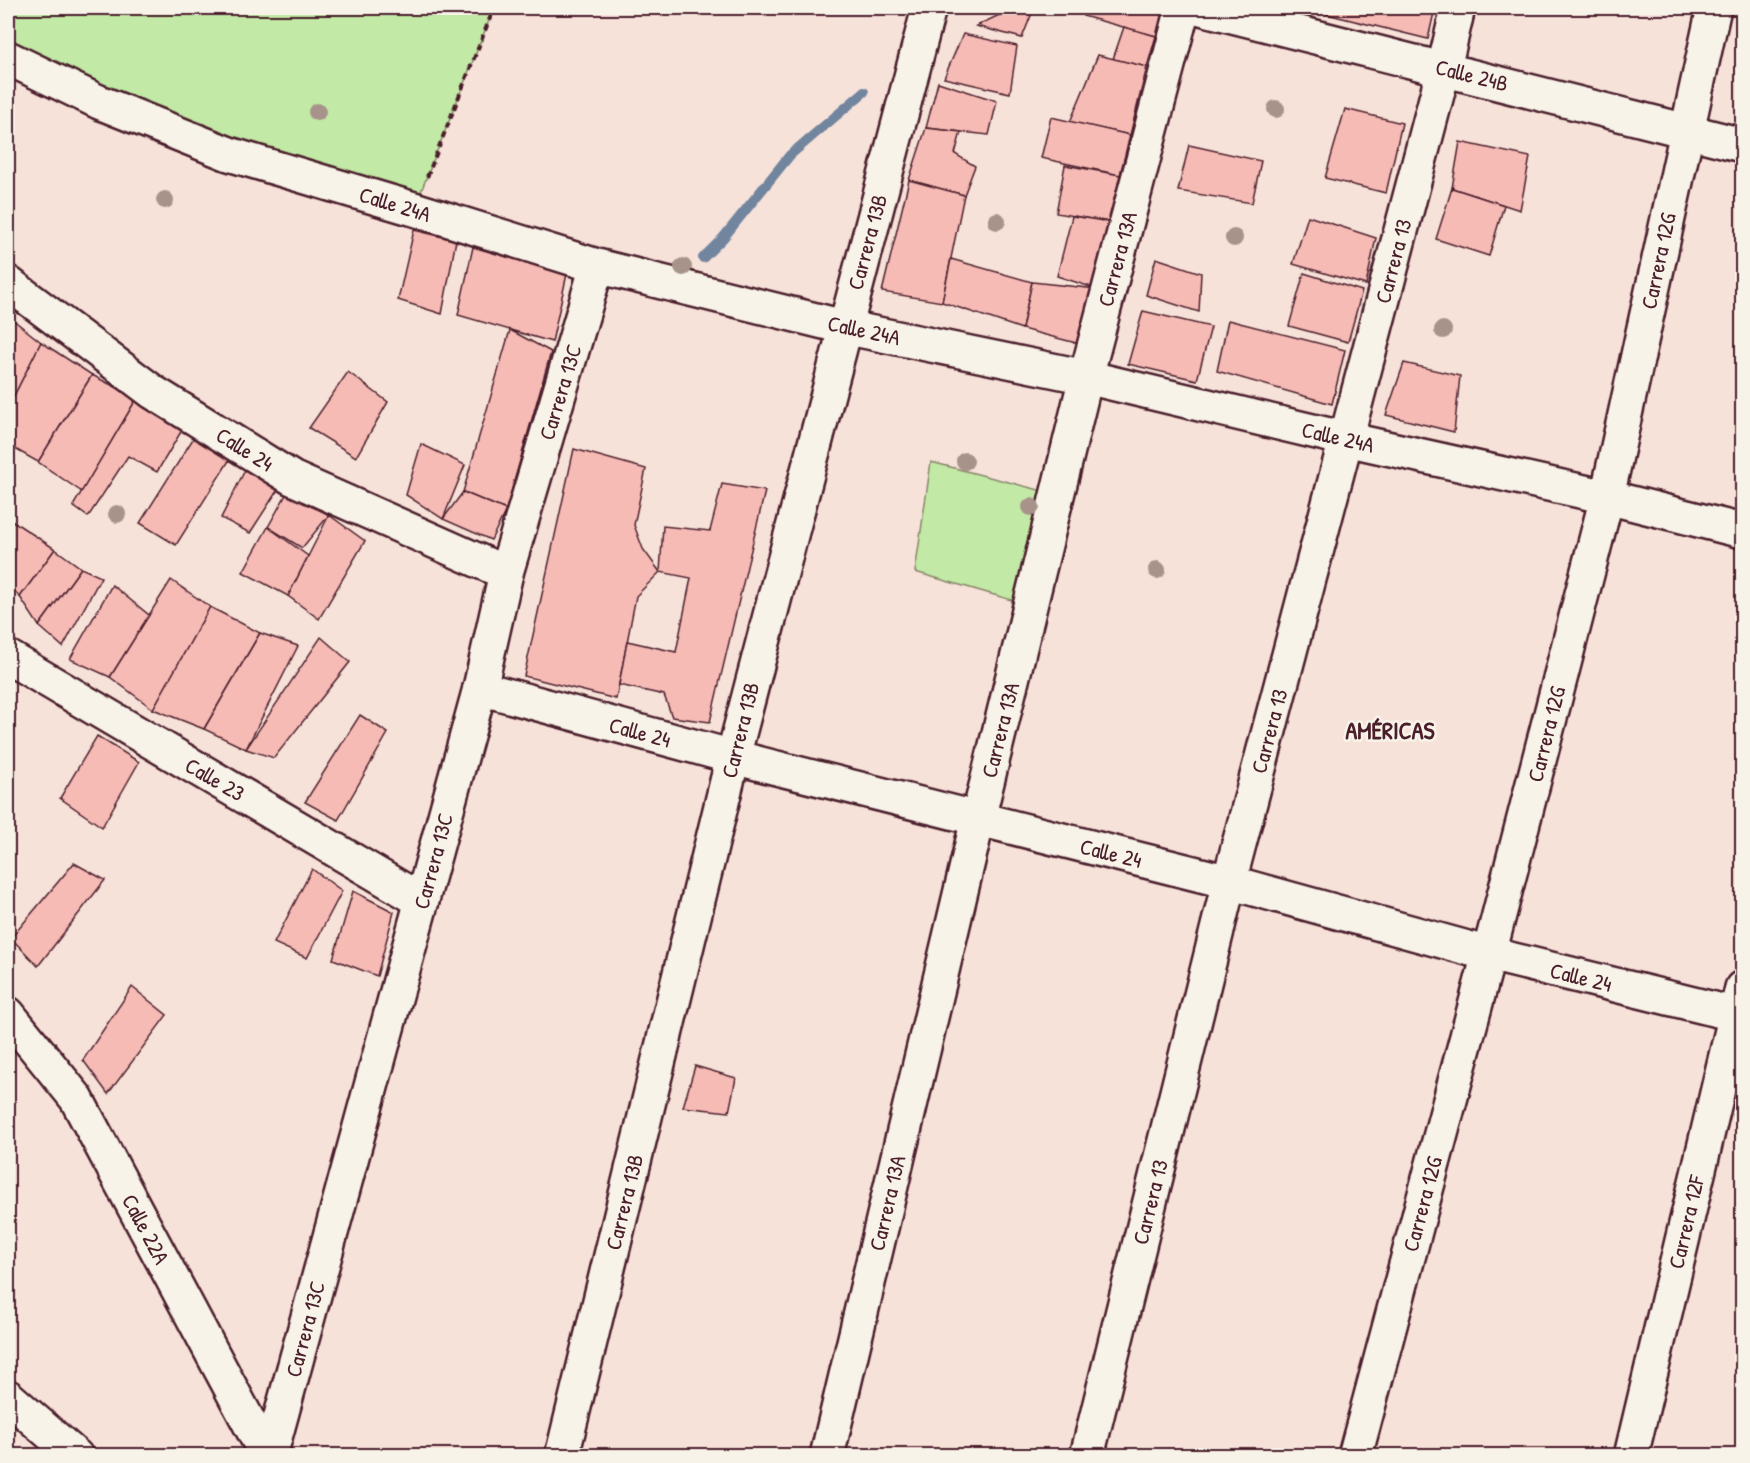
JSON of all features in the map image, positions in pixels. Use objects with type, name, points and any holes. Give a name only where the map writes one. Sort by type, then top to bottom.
[{"type":"street","name":"Carrera 13B","points":[[562,1455],[732,757],[929,8]]},
{"type":"street","name":"Carrera 13A","points":[[827,1455],[1086,377],[1183,8]]},
{"type":"street","name":"Calle 24B","points":[[1202,8],[1743,145]]},
{"type":"street","name":"Carrera 13","points":[[1087,1455],[1228,882],[1458,8]]},
{"type":"street","name":"Carrera 12G","points":[[1355,1455],[1489,954],[1606,498],[1714,8]]},
{"type":"street","name":"Calle 24A","points":[[8,58],[99,102],[228,154],[597,266],[844,327],[1086,377],[1743,531]]},
{"type":"street","name":"Carrera 13C","points":[[269,1455],[480,688],[506,573],[597,266]]},
{"type":"street","name":"Calle 24","points":[[8,283],[153,392],[292,478],[506,573]]},
{"type":"street","name":"Calle 23","points":[[8,657],[422,901]]},
{"type":"street","name":"Calle 24","points":[[480,688],[732,757],[1228,882],[1489,954],[1740,1006]]},
{"type":"street","name":"Carrera 12F","points":[[1631,1455],[1740,1006]]},
{"type":"street","name":"Calle 22A","points":[[8,1014],[76,1098],[269,1455]]},
{"type":"street","points":[[8,1396],[76,1455]]},
{"type":"path","points":[[414,209],[494,8]]},
{"type":"green space","points":[[8,8],[494,8],[414,209],[8,57]]},
{"type":"green space","points":[[931,462],[1047,492],[1015,601],[915,572]]},
{"type":"building","points":[[1014,8],[1034,8],[1022,38],[976,26]]},
{"type":"building","points":[[1086,8],[1163,8],[1156,36],[1083,16]]},
{"type":"building","points":[[1302,8],[1435,8],[1428,39]]},
{"type":"building","points":[[1124,27],[1156,36],[1147,67],[1113,59]]},
{"type":"building","points":[[963,34],[1017,46],[1010,93],[944,78]]},
{"type":"building","points":[[1098,55],[1147,67],[1130,135],[1070,122]]},
{"type":"building","points":[[938,82],[997,101],[989,135],[926,128]]},
{"type":"building","points":[[1345,109],[1402,123],[1386,193],[1325,178]]},
{"type":"building","points":[[1051,117],[1130,135],[1120,175],[1041,158]]},
{"type":"building","points":[[926,128],[961,132],[955,154],[975,166],[964,195],[909,180]]},
{"type":"building","points":[[1460,142],[1530,157],[1520,210],[1452,188]]},
{"type":"building","points":[[1189,145],[1261,161],[1252,203],[1178,191]]},
{"type":"building","points":[[1065,165],[1120,175],[1110,222],[1056,213]]},
{"type":"building","points":[[909,180],[964,195],[942,302],[882,292]]},
{"type":"building","points":[[1452,188],[1504,205],[1489,256],[1436,239]]},
{"type":"building","points":[[1072,216],[1110,222],[1097,289],[1057,276]]},
{"type":"building","points":[[1308,216],[1376,238],[1366,285],[1293,264]]},
{"type":"building","points":[[414,230],[456,240],[442,314],[398,300]]},
{"type":"building","points":[[473,247],[567,274],[552,342],[458,315]]},
{"type":"building","points":[[1156,258],[1201,273],[1199,312],[1146,295]]},
{"type":"building","points":[[951,259],[1032,282],[1022,329],[942,302]]},
{"type":"building","points":[[1304,273],[1362,291],[1348,342],[1289,326]]},
{"type":"building","points":[[1032,282],[1097,289],[1084,345],[1022,329]]},
{"type":"building","points":[[1143,311],[1211,327],[1197,380],[1128,364]]},
{"type":"building","points":[[12,319],[41,342],[8,408],[8,325]]},
{"type":"building","points":[[1228,320],[1345,350],[1332,404],[1217,371]]},
{"type":"building","points":[[510,330],[551,352],[506,510],[463,492]]},
{"type":"building","points":[[41,342],[92,375],[38,462],[8,445],[8,408]]},
{"type":"building","points":[[1404,363],[1460,376],[1454,432],[1386,415]]},
{"type":"building","points":[[348,372],[388,402],[356,457],[309,428]]},
{"type":"building","points":[[92,375],[137,398],[82,492],[38,462]]},
{"type":"building","points":[[137,398],[185,425],[157,472],[128,456],[88,517],[73,506]]},
{"type":"building","points":[[196,434],[232,456],[176,545],[140,523]]},
{"type":"building","points":[[421,444],[465,465],[443,519],[406,495]]},
{"type":"building","points":[[574,449],[646,469],[634,525],[643,549],[660,572],[636,596],[616,699],[524,676]]},
{"type":"building","points":[[246,468],[279,488],[250,533],[221,518]]},
{"type":"building","points":[[722,484],[765,491],[710,722],[672,717],[664,695],[619,685],[627,641],[676,652],[691,578],[660,572],[663,526],[710,531]]},
{"type":"building","points":[[288,491],[329,515],[302,548],[268,527]]},
{"type":"building","points":[[463,492],[506,510],[491,540],[443,519]]},
{"type":"building","points":[[329,515],[365,541],[319,619],[288,596]]},
{"type":"building","points":[[8,518],[55,549],[20,597],[8,586]]},
{"type":"building","points":[[268,527],[308,556],[288,596],[243,572]]},
{"type":"building","points":[[55,549],[81,568],[39,626],[20,597]]},
{"type":"building","points":[[81,568],[101,577],[63,647],[39,626]]},
{"type":"building","points":[[171,580],[210,607],[153,709],[110,677]]},
{"type":"building","points":[[112,585],[149,615],[110,677],[70,659]]},
{"type":"building","points":[[210,607],[260,633],[204,729],[153,709]]},
{"type":"building","points":[[260,633],[298,646],[246,749],[204,729]]},
{"type":"building","points":[[321,637],[350,662],[274,758],[246,749]]},
{"type":"building","points":[[360,715],[388,733],[338,820],[305,802]]},
{"type":"building","points":[[97,736],[139,762],[102,827],[60,798]]},
{"type":"building","points":[[74,863],[105,880],[38,966],[11,938]]},
{"type":"building","points":[[312,869],[342,891],[307,958],[274,943]]},
{"type":"building","points":[[353,891],[394,912],[377,976],[333,959]]},
{"type":"building","points":[[132,987],[167,1015],[108,1094],[83,1060]]},
{"type":"building","points":[[695,1066],[736,1078],[729,1112],[683,1107]]},
{"type":"waterway","points":[[703,258],[723,238],[790,155],[864,92]]},
{"type":"district","name":"AMÉRICAS","points":[[1390,730]]}]
